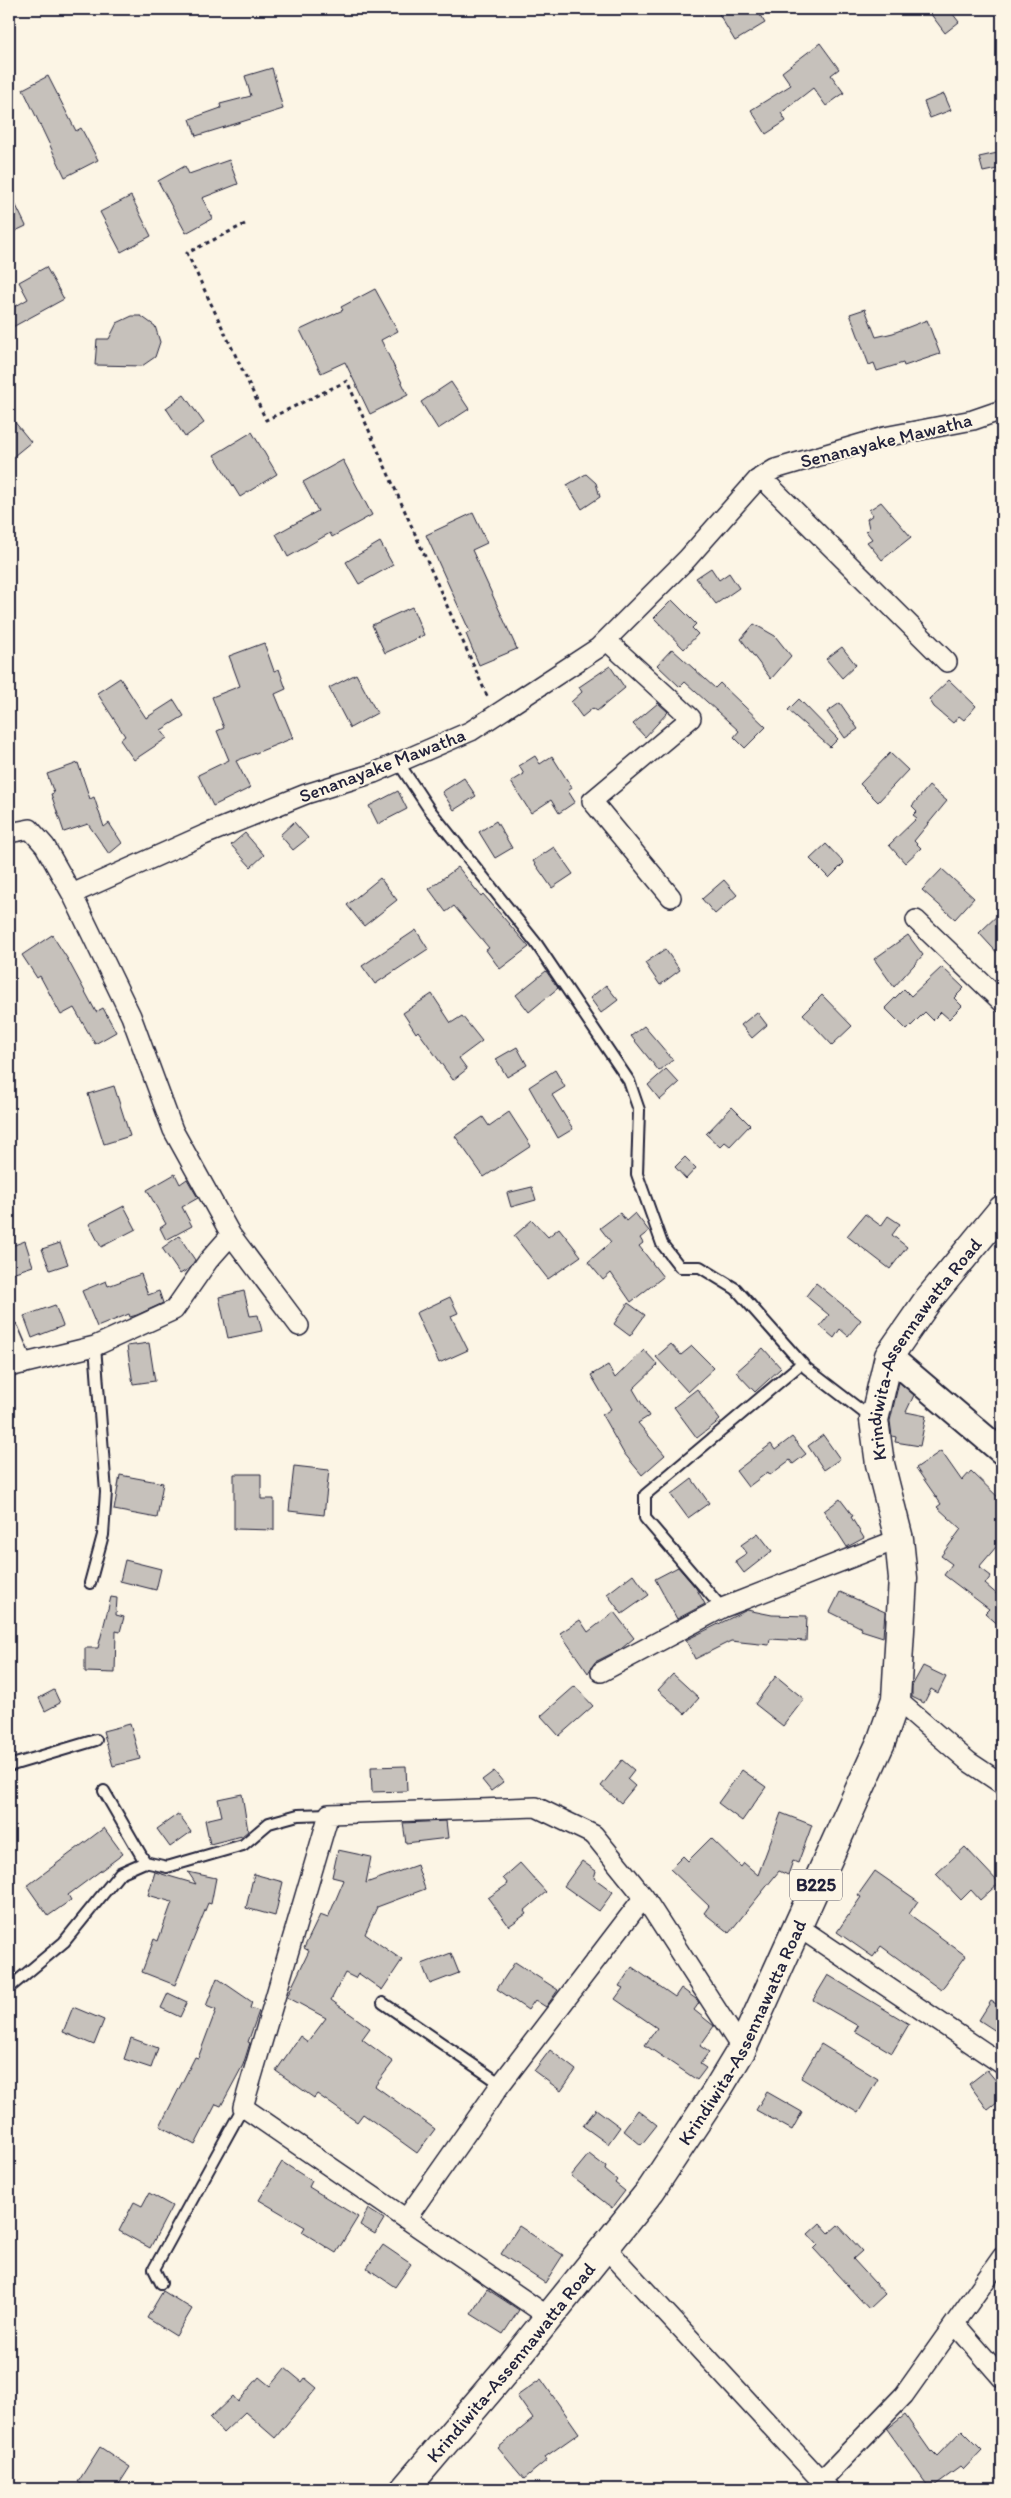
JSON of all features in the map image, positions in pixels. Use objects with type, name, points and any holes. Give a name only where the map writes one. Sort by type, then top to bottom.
[{"type":"main road","name":"Krindiwita-Assennawatta Road","points":[[405,2489],[549,2317],[651,2190],[742,2049],[881,1742],[896,1699],[903,1578],[899,1539],[880,1464],[874,1420],[889,1356],[928,1300],[1002,1210]]},
{"type":"street","name":"Senanayake Mawatha","points":[[72,894],[204,835],[306,794],[374,773],[471,731],[598,648],[687,559],[761,477],[775,469],[874,440],[973,420],[1002,410]]},
{"type":"street","points":[[761,477],[947,662]]},
{"type":"street","points":[[606,640],[691,718],[592,801],[671,896]]},
{"type":"street","points":[[9,833],[30,829],[44,846],[72,894],[131,1016],[173,1130],[230,1235],[299,1326]]},
{"type":"street","points":[[916,920],[1002,1002]]},
{"type":"street","points":[[9,1331],[16,1365],[95,1346],[174,1310],[208,1261],[230,1235]]},
{"type":"street","points":[[889,1356],[1002,1452]]},
{"type":"street","points":[[601,1672],[722,1608],[899,1539]]},
{"type":"street","points":[[896,1699],[969,1762],[1002,1784]]},
{"type":"street","points":[[549,2317],[243,2107],[329,1814],[536,1807],[594,1835],[644,1897],[742,2049]]},
{"type":"street","points":[[406,2219],[501,2084],[644,1897]]},
{"type":"street","points":[[797,1926],[1002,2064]]},
{"type":"street","points":[[605,2247],[825,2485],[904,2395],[1002,2257]]},
{"type":"street","points":[[955,2324],[1002,2378]]},
{"type":"lane","points":[[398,762],[429,810],[536,942],[629,1080],[639,1110],[637,1174],[662,1244],[680,1267],[700,1267],[736,1289],[802,1364],[874,1420]]},
{"type":"lane","points":[[90,1583],[103,1535],[106,1492],[95,1346]]},
{"type":"lane","points":[[722,1608],[645,1518],[645,1495],[802,1364]]},
{"type":"lane","points":[[9,1762],[12,1765],[96,1740]]},
{"type":"lane","points":[[104,1791],[145,1862]]},
{"type":"lane","points":[[9,1988],[64,1942],[120,1873],[145,1862],[167,1867],[243,1845],[268,1823],[298,1815],[329,1814]]},
{"type":"lane","points":[[384,2003],[501,2084]]},
{"type":"lane","points":[[161,2283],[154,2269],[243,2107]]},
{"type":"path","points":[[245,224],[187,253],[266,420],[346,380],[496,715]]},
{"type":"building","points":[[716,9],[756,9],[765,23],[735,41]]},
{"type":"building","points":[[927,9],[949,9],[959,22],[945,33]]},
{"type":"building","points":[[820,43],[839,69],[831,75],[844,93],[826,106],[813,88],[781,113],[786,121],[766,134],[751,110],[791,85],[782,72]]},
{"type":"building","points":[[272,68],[283,109],[196,136],[190,119],[221,108],[220,104],[251,96],[245,76]]},
{"type":"building","points":[[48,76],[76,131],[81,128],[98,160],[65,177],[23,89]]},
{"type":"building","points":[[944,94],[951,110],[930,118],[924,102]]},
{"type":"building","points":[[1002,152],[1002,168],[983,172],[979,157]]},
{"type":"building","points":[[229,160],[238,184],[202,198],[213,218],[186,233],[158,181],[185,166],[189,174]]},
{"type":"building","points":[[9,191],[26,226],[9,234]]},
{"type":"building","points":[[131,196],[151,236],[121,252],[100,212]]},
{"type":"building","points":[[46,267],[64,299],[9,329],[9,310],[28,299],[19,282]]},
{"type":"building","points":[[375,289],[398,331],[381,340],[408,395],[370,414],[345,362],[321,373],[300,330],[343,310],[341,307]]},
{"type":"building","points":[[865,309],[876,337],[893,333],[927,320],[940,354],[904,366],[903,363],[877,371],[874,363],[869,365],[850,314]]},
{"type":"building","points":[[132,316],[141,316],[155,326],[160,342],[155,357],[142,366],[95,365],[97,339],[109,339],[117,323]]},
{"type":"building","points":[[451,382],[469,409],[438,429],[421,402]]},
{"type":"building","points":[[184,395],[204,423],[185,437],[166,408]]},
{"type":"building","points":[[9,415],[31,442],[9,460]]},
{"type":"building","points":[[252,432],[277,474],[240,497],[214,455]]},
{"type":"building","points":[[343,460],[372,515],[332,537],[330,533],[288,557],[276,534],[318,511],[303,482]]},
{"type":"building","points":[[586,474],[596,483],[600,497],[582,509],[567,485]]},
{"type":"building","points":[[881,502],[911,537],[882,560],[867,542],[872,539],[866,531],[869,528],[867,519],[873,515],[869,510]]},
{"type":"building","points":[[473,513],[487,543],[472,550],[517,649],[479,665],[466,634],[470,632],[426,535]]},
{"type":"building","points":[[380,542],[393,565],[359,584],[346,562]]},
{"type":"building","points":[[711,568],[719,580],[729,573],[739,588],[716,604],[696,578]]},
{"type":"building","points":[[672,600],[696,624],[692,628],[698,634],[684,649],[654,618]]},
{"type":"building","points":[[412,607],[424,635],[385,653],[372,625]]},
{"type":"building","points":[[754,624],[775,636],[791,656],[771,679],[741,639]]},
{"type":"building","points":[[264,643],[274,671],[279,669],[286,689],[275,694],[293,738],[236,761],[250,788],[213,806],[198,775],[229,760],[217,731],[224,728],[212,697],[240,686],[229,656]]},
{"type":"building","points":[[842,647],[856,665],[842,678],[826,659]]},
{"type":"building","points":[[672,649],[715,688],[720,683],[766,727],[745,748],[734,737],[739,731],[685,682],[680,687],[657,665]]},
{"type":"building","points":[[610,666],[625,688],[597,711],[593,708],[582,717],[571,702],[582,692],[579,687]]},
{"type":"building","points":[[356,674],[377,713],[350,728],[329,688]]},
{"type":"building","points":[[120,678],[146,718],[174,700],[184,716],[161,730],[167,738],[134,760],[120,740],[125,736],[97,693]]},
{"type":"building","points":[[949,680],[976,706],[964,720],[959,716],[953,723],[934,707],[929,699]]},
{"type":"building","points":[[799,699],[838,739],[830,747],[788,710]]},
{"type":"building","points":[[658,703],[668,712],[645,737],[633,724]]},
{"type":"building","points":[[840,703],[858,729],[845,738],[827,712]]},
{"type":"building","points":[[890,753],[908,770],[878,802],[860,784]]},
{"type":"building","points":[[535,756],[540,764],[552,756],[572,788],[568,791],[575,802],[559,813],[551,800],[531,813],[511,782],[524,774],[519,766]]},
{"type":"building","points":[[78,763],[90,799],[94,797],[104,827],[109,823],[122,843],[109,854],[88,824],[64,832],[51,794],[54,793],[47,774]]},
{"type":"building","points":[[464,778],[476,796],[454,810],[442,792]]},
{"type":"building","points":[[929,786],[947,801],[914,841],[921,848],[905,863],[889,845],[917,818],[913,815],[917,811],[912,806]]},
{"type":"building","points":[[398,791],[407,809],[378,824],[369,806]]},
{"type":"building","points":[[496,821],[512,848],[495,858],[479,832]]},
{"type":"building","points":[[294,822],[308,838],[293,850],[280,835]]},
{"type":"building","points":[[245,833],[264,855],[251,867],[231,845]]},
{"type":"building","points":[[826,844],[844,863],[829,878],[810,859]]},
{"type":"building","points":[[554,847],[573,874],[552,888],[533,861]]},
{"type":"building","points":[[458,867],[481,896],[483,894],[529,947],[500,969],[486,950],[489,948],[454,906],[446,912],[429,889]]},
{"type":"building","points":[[942,869],[974,898],[955,919],[922,890]]},
{"type":"building","points":[[380,878],[397,900],[364,926],[347,905]]},
{"type":"building","points":[[724,880],[737,895],[715,914],[702,899]]},
{"type":"building","points":[[1002,911],[1002,958],[979,933]]},
{"type":"building","points":[[416,930],[428,949],[375,984],[362,966]]},
{"type":"building","points":[[52,935],[67,958],[96,1012],[103,1008],[116,1032],[95,1044],[74,1008],[61,1015],[40,976],[37,978],[22,955]]},
{"type":"building","points":[[908,935],[923,955],[894,987],[874,959]]},
{"type":"building","points":[[665,949],[680,970],[660,985],[645,963]]},
{"type":"building","points":[[942,967],[964,988],[954,998],[962,1006],[949,1019],[941,1012],[933,1020],[925,1012],[907,1030],[885,1008],[904,989],[911,996]]},
{"type":"building","points":[[546,971],[558,988],[529,1012],[516,995]]},
{"type":"building","points":[[606,985],[618,1000],[601,1013],[590,998]]},
{"type":"building","points":[[432,994],[451,1023],[462,1016],[482,1041],[459,1058],[467,1069],[453,1080],[418,1031],[416,1033],[403,1013]]},
{"type":"building","points":[[822,995],[852,1026],[832,1045],[803,1014]]},
{"type":"building","points":[[757,1012],[767,1025],[752,1038],[741,1025]]},
{"type":"building","points":[[644,1026],[673,1060],[659,1071],[631,1036]]},
{"type":"building","points":[[517,1047],[527,1065],[507,1077],[496,1059]]},
{"type":"building","points":[[666,1069],[679,1083],[660,1100],[648,1085]]},
{"type":"building","points":[[555,1070],[565,1087],[552,1095],[573,1129],[558,1138],[529,1087]]},
{"type":"building","points":[[114,1086],[130,1136],[104,1144],[88,1094]]},
{"type":"building","points":[[732,1107],[750,1125],[730,1146],[725,1142],[720,1147],[706,1134]]},
{"type":"building","points":[[509,1112],[531,1146],[484,1177],[455,1136],[483,1117],[489,1126]]},
{"type":"building","points":[[685,1157],[696,1168],[686,1179],[675,1167]]},
{"type":"building","points":[[175,1174],[180,1184],[187,1179],[198,1198],[182,1207],[192,1226],[166,1240],[160,1228],[166,1224],[147,1190]]},
{"type":"building","points":[[532,1187],[536,1200],[511,1207],[507,1193]]},
{"type":"building","points":[[124,1206],[136,1229],[101,1247],[89,1224]]},
{"type":"building","points":[[620,1213],[626,1221],[635,1213],[649,1231],[640,1238],[643,1243],[639,1246],[663,1277],[631,1302],[611,1273],[603,1280],[588,1262],[611,1242],[600,1228]]},
{"type":"building","points":[[865,1214],[881,1226],[888,1216],[900,1224],[892,1235],[907,1247],[890,1269],[847,1236]]},
{"type":"building","points":[[532,1220],[548,1237],[559,1228],[581,1256],[548,1279],[514,1236]]},
{"type":"building","points":[[179,1236],[195,1260],[190,1268],[180,1274],[162,1248]]},
{"type":"building","points":[[25,1241],[33,1266],[9,1274],[9,1247]]},
{"type":"building","points":[[60,1243],[68,1264],[50,1270],[42,1249]]},
{"type":"building","points":[[141,1274],[148,1295],[159,1291],[163,1303],[137,1315],[130,1317],[129,1314],[97,1327],[82,1291],[106,1281],[108,1286]]},
{"type":"building","points":[[816,1283],[861,1320],[848,1336],[840,1329],[834,1338],[820,1326],[829,1315],[806,1296]]},
{"type":"building","points":[[244,1291],[250,1316],[258,1315],[262,1331],[228,1338],[219,1297]]},
{"type":"building","points":[[450,1297],[458,1313],[451,1316],[468,1350],[439,1363],[416,1313]]},
{"type":"building","points":[[628,1303],[645,1315],[630,1336],[614,1324]]},
{"type":"building","points":[[55,1305],[63,1326],[32,1338],[24,1316]]},
{"type":"building","points":[[149,1343],[155,1381],[133,1384],[127,1346]]},
{"type":"building","points":[[671,1344],[681,1355],[692,1346],[714,1368],[688,1392],[656,1357]]},
{"type":"building","points":[[763,1348],[781,1368],[755,1392],[736,1372]]},
{"type":"building","points":[[644,1350],[658,1365],[633,1389],[649,1416],[638,1423],[665,1455],[642,1475],[623,1452],[602,1415],[611,1409],[591,1375],[608,1365],[615,1378]]},
{"type":"building","points":[[899,1382],[914,1395],[906,1412],[926,1416],[920,1446],[895,1442],[896,1437],[892,1436],[890,1421]]},
{"type":"building","points":[[697,1389],[720,1420],[697,1438],[674,1407]]},
{"type":"building","points":[[823,1435],[840,1459],[824,1470],[808,1446]]},
{"type":"building","points":[[792,1437],[806,1454],[793,1464],[790,1460],[770,1475],[768,1472],[748,1487],[736,1471],[771,1444],[775,1450]]},
{"type":"building","points":[[941,1451],[962,1481],[971,1471],[1002,1501],[1002,1540],[979,1567],[991,1576],[985,1584],[1000,1597],[1002,1595],[1002,1628],[985,1613],[989,1609],[944,1575],[952,1564],[941,1556],[961,1529],[937,1507],[941,1504],[916,1468]]},
{"type":"building","points":[[294,1466],[329,1470],[324,1515],[289,1511]]},
{"type":"building","points":[[234,1474],[261,1474],[261,1499],[274,1499],[274,1530],[234,1529]]},
{"type":"building","points":[[120,1475],[163,1483],[157,1518],[114,1510]]},
{"type":"building","points":[[692,1479],[709,1503],[688,1518],[671,1495]]},
{"type":"building","points":[[840,1499],[853,1516],[851,1517],[864,1538],[847,1547],[824,1511]]},
{"type":"building","points":[[758,1533],[772,1551],[744,1573],[735,1561],[747,1553],[741,1545]]},
{"type":"building","points":[[125,1560],[161,1569],[156,1590],[120,1581]]},
{"type":"building","points":[[678,1567],[696,1588],[705,1604],[677,1619],[655,1579]]},
{"type":"building","points":[[633,1574],[649,1595],[622,1614],[607,1594]]},
{"type":"building","points":[[840,1592],[885,1612],[883,1637],[861,1630],[862,1628],[830,1612]]},
{"type":"building","points":[[111,1597],[117,1598],[116,1615],[124,1617],[120,1632],[116,1631],[115,1673],[85,1672],[85,1648],[98,1648]]},
{"type":"building","points":[[747,1610],[772,1615],[807,1616],[806,1641],[770,1639],[769,1645],[731,1641],[695,1659],[686,1640]]},
{"type":"building","points":[[614,1612],[634,1638],[621,1649],[595,1662],[588,1673],[560,1633],[580,1620],[588,1632]]},
{"type":"building","points":[[923,1666],[946,1677],[938,1693],[931,1689],[924,1703],[912,1697],[912,1686]]},
{"type":"building","points":[[673,1674],[699,1698],[685,1714],[658,1690]]},
{"type":"building","points":[[776,1676],[804,1699],[783,1726],[755,1704]]},
{"type":"building","points":[[575,1686],[593,1706],[559,1736],[541,1716]]},
{"type":"building","points":[[54,1690],[60,1703],[45,1711],[39,1698]]},
{"type":"building","points":[[130,1724],[140,1759],[113,1766],[103,1731]]},
{"type":"building","points":[[622,1760],[634,1770],[627,1779],[635,1786],[621,1803],[601,1786]]},
{"type":"building","points":[[406,1766],[407,1791],[372,1792],[371,1767]]},
{"type":"building","points":[[742,1770],[766,1787],[742,1821],[718,1803]]},
{"type":"building","points":[[494,1771],[503,1782],[491,1791],[482,1780]]},
{"type":"building","points":[[242,1794],[248,1831],[242,1836],[210,1844],[205,1820],[222,1816],[218,1799]]},
{"type":"building","points":[[781,1813],[812,1825],[798,1863],[793,1861],[788,1875],[779,1871],[729,1933],[704,1913],[709,1906],[670,1869],[683,1856],[688,1861],[711,1838],[741,1867],[744,1863],[758,1875]]},
{"type":"building","points":[[178,1814],[191,1832],[170,1847],[157,1829]]},
{"type":"building","points":[[446,1821],[448,1838],[406,1843],[403,1823]]},
{"type":"building","points":[[104,1828],[123,1854],[68,1895],[71,1900],[48,1916],[27,1886]]},
{"type":"building","points":[[965,1847],[999,1883],[980,1900],[971,1890],[961,1900],[936,1874]]},
{"type":"building","points":[[338,1850],[371,1857],[366,1883],[417,1865],[425,1889],[377,1907],[365,1934],[402,1960],[382,1990],[358,1973],[355,1978],[345,1973],[331,2000],[370,2028],[362,2039],[393,2062],[375,2086],[435,2129],[417,2153],[363,2114],[357,2122],[317,2094],[314,2098],[276,2071],[300,2036],[308,2042],[326,2018],[287,1997],[309,1951],[304,1948],[320,1915],[328,1918],[344,1880],[332,1877]]},
{"type":"building","points":[[582,1861],[596,1871],[594,1878],[613,1892],[599,1911],[564,1886]]},
{"type":"building","points":[[520,1863],[546,1892],[524,1911],[526,1914],[509,1926],[488,1898],[508,1884],[503,1878]]},
{"type":"building","points":[[875,1871],[918,1901],[909,1914],[966,1956],[941,1990],[881,1946],[873,1957],[837,1932],[861,1897],[858,1895]]},
{"type":"building","points":[[155,1872],[196,1884],[188,1872],[216,1878],[211,1904],[208,1903],[175,1985],[142,1972],[154,1939],[158,1941],[172,1902],[148,1895]]},
{"type":"building","points":[[254,1874],[283,1882],[275,1916],[246,1908]]},
{"type":"building","points":[[451,1953],[459,1973],[430,1984],[422,1964]]},
{"type":"building","points":[[515,1962],[558,1990],[546,2007],[535,2000],[528,2010],[497,1989]]},
{"type":"building","points":[[632,1967],[675,1997],[681,1988],[699,2003],[694,2010],[714,2026],[700,2046],[709,2052],[700,2064],[706,2068],[697,2080],[645,2045],[657,2028],[615,1999],[623,1988],[619,1986]]},
{"type":"building","points":[[828,1975],[909,2024],[892,2053],[855,2031],[858,2026],[813,2000]]},
{"type":"building","points":[[217,1978],[252,2002],[250,2008],[259,2011],[248,2042],[250,2043],[243,2065],[221,2106],[216,2104],[195,2145],[160,2126],[195,2057],[198,2058],[216,2010],[206,2006]]},
{"type":"building","points":[[168,1993],[187,2002],[180,2017],[161,2008]]},
{"type":"building","points":[[991,2001],[1002,2007],[1002,2035],[979,2020]]},
{"type":"building","points":[[73,2007],[104,2020],[94,2045],[63,2032]]},
{"type":"building","points":[[131,2038],[158,2048],[151,2068],[124,2059]]},
{"type":"building","points":[[821,2044],[878,2079],[858,2113],[801,2078]]},
{"type":"building","points":[[550,2050],[576,2070],[561,2091],[534,2071]]},
{"type":"building","points":[[987,2070],[1002,2088],[1002,2099],[988,2110],[969,2084]]},
{"type":"building","points":[[767,2092],[802,2112],[792,2130],[756,2110]]},
{"type":"building","points":[[596,2109],[620,2127],[608,2144],[583,2126]]},
{"type":"building","points":[[638,2110],[657,2125],[641,2145],[623,2130]]},
{"type":"building","points":[[589,2154],[606,2167],[605,2170],[617,2180],[615,2183],[625,2191],[612,2208],[571,2176]]},
{"type":"building","points":[[282,2162],[312,2181],[309,2187],[358,2217],[336,2253],[302,2232],[305,2227],[259,2200]]},
{"type":"building","points":[[149,2193],[172,2206],[150,2248],[119,2231],[134,2202],[142,2206]]},
{"type":"building","points":[[368,2209],[384,2219],[375,2234],[360,2225]]},
{"type":"building","points":[[820,2223],[829,2233],[838,2225],[862,2251],[853,2259],[885,2294],[869,2309],[814,2249],[818,2245],[808,2234]]},
{"type":"building","points":[[519,2226],[563,2255],[545,2283],[501,2254]]},
{"type":"building","points":[[383,2245],[411,2264],[395,2287],[367,2268]]},
{"type":"building","points":[[487,2289],[519,2310],[503,2334],[471,2314]]},
{"type":"building","points":[[163,2291],[192,2309],[176,2336],[147,2318]]},
{"type":"building","points":[[285,2368],[302,2382],[305,2378],[317,2388],[275,2438],[245,2412],[223,2433],[210,2418],[233,2396],[238,2402],[259,2377],[270,2386]]},
{"type":"building","points":[[541,2379],[579,2433],[545,2457],[547,2460],[524,2479],[498,2448],[533,2419],[517,2396]]},
{"type":"building","points":[[905,2415],[931,2452],[937,2456],[962,2430],[982,2450],[963,2470],[960,2467],[930,2489],[887,2429]]},
{"type":"building","points":[[100,2447],[130,2467],[116,2489],[89,2489],[78,2482]]}]
